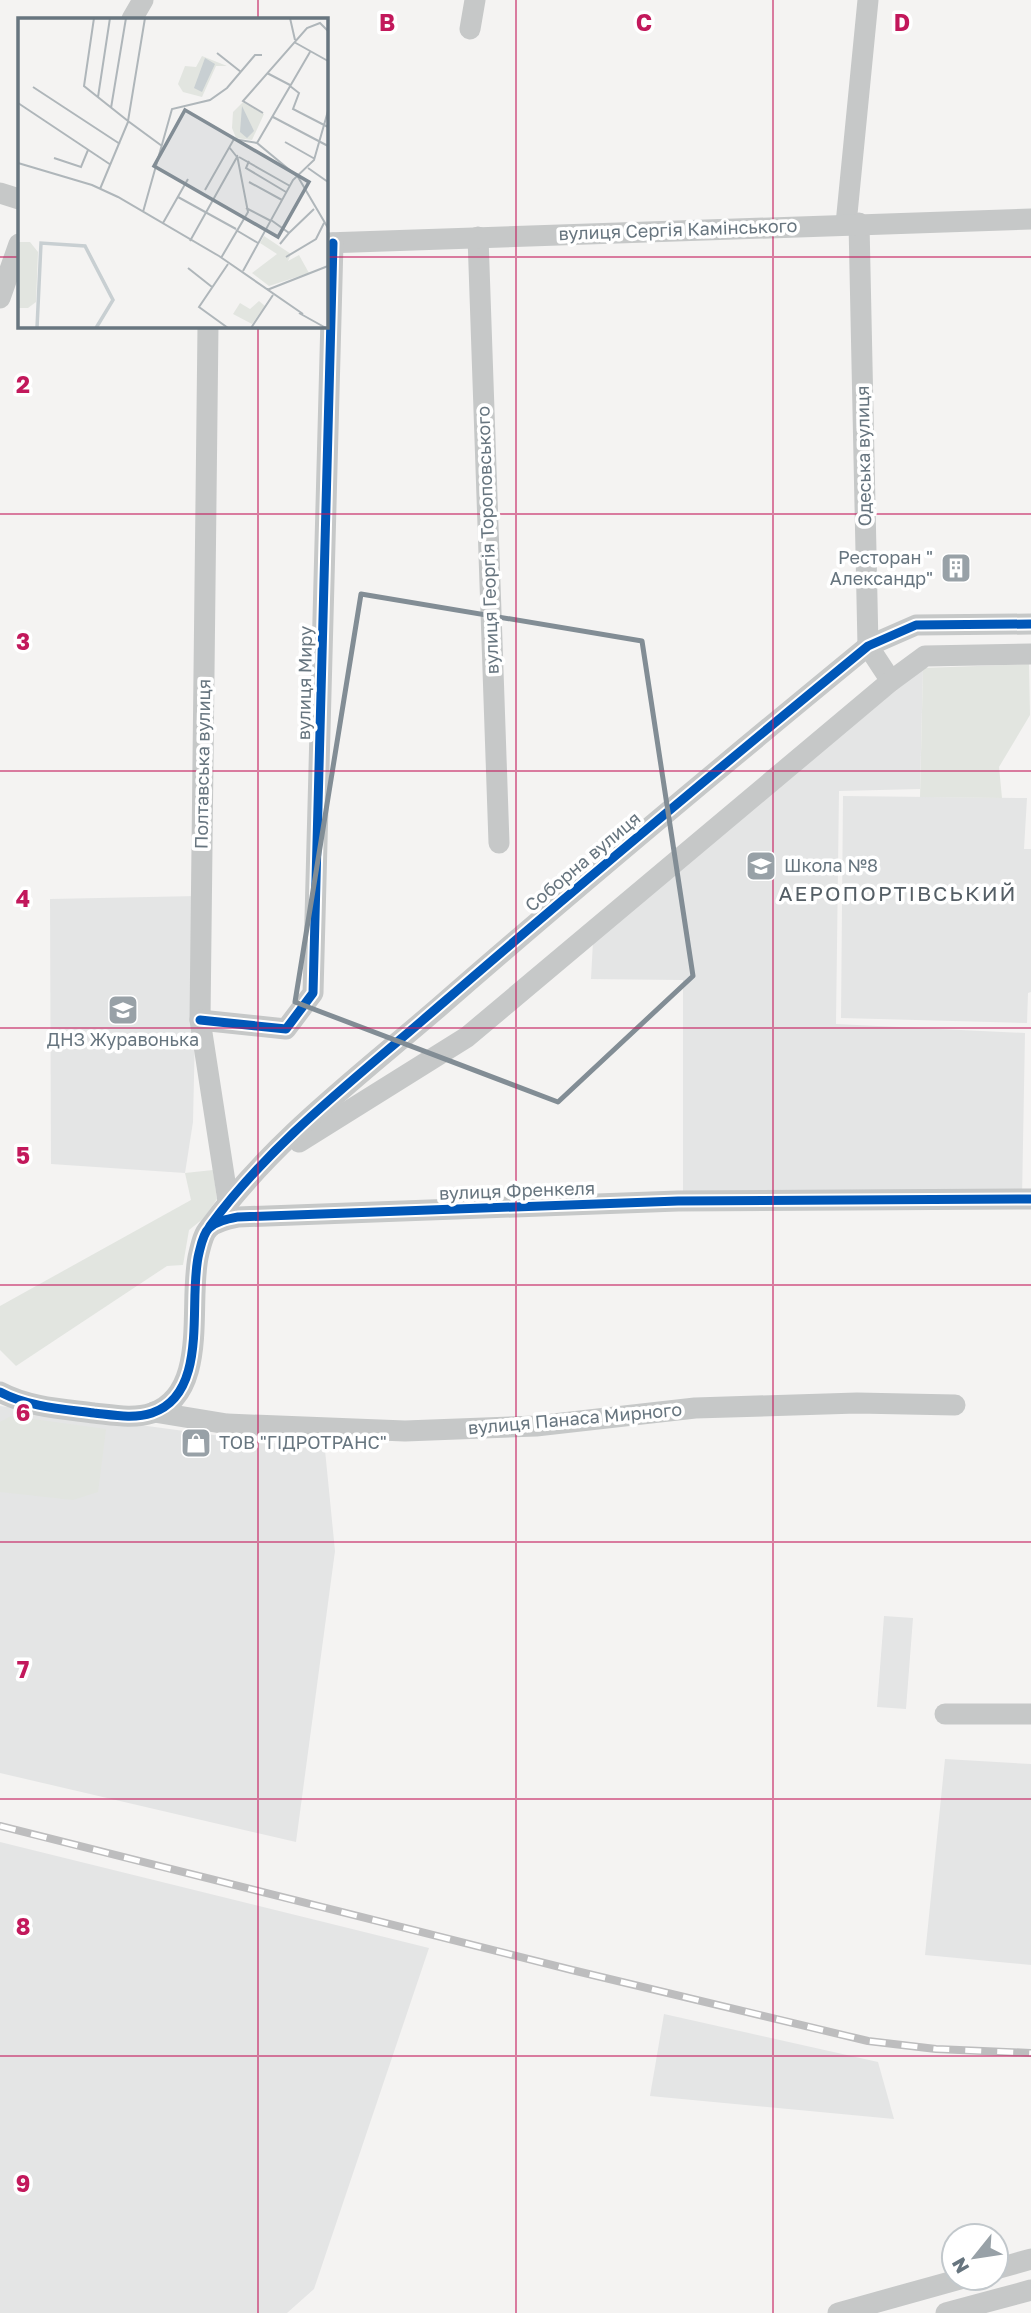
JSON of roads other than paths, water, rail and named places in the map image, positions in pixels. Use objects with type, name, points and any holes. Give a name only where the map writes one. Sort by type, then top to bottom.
[{"type":"street","points":[[133,18],[143,0]]},
{"type":"street","points":[[470,29],[475,0]]},
{"type":"street","name":"Одеська вулиця","points":[[868,0],[853,224],[864,424],[865,608],[868,646],[891,681]]},
{"type":"street","points":[[0,193],[18,198]]},
{"type":"street","name":"вулиця Сергія Камінського","points":[[329,243],[1031,219]]},
{"type":"street","name":"вулиця Георгія Тороповського","points":[[478,237],[499,843]]},
{"type":"street","name":"вулиця Миру","points":[[200,1020],[286,1029],[313,993],[329,243]]},
{"type":"street","points":[[0,298],[18,247]]},
{"type":"street","name":"Полтавська вулиця","points":[[208,327],[200,1020],[228,1201]]},
{"type":"street","name":"Соборна вулиця","points":[[208,1229],[228,1201],[259,1167],[321,1109],[595,871],[868,646],[916,625],[1031,624]]},
{"type":"street","name":"Соборна вулиця","points":[[259,1167],[467,1037],[891,681],[925,656],[1031,654]]},
{"type":"street","name":"вулиця Френкеля","points":[[208,1229],[224,1219],[284,1214],[678,1201],[1031,1199]]},
{"type":"street","points":[[154,1412],[171,1402],[187,1379],[191,1361],[197,1261],[208,1229]]},
{"type":"street","name":"вулиця Панаса Мирного","points":[[0,1392],[50,1407],[129,1416],[154,1412],[227,1424],[405,1431],[536,1426],[695,1408],[857,1403],[955,1405]]},
{"type":"street","points":[[945,1714],[1031,1714]]},
{"type":"street","points":[[1010,2265],[1031,2259]]},
{"type":"street","points":[[838,2313],[940,2285]]},
{"type":"street","points":[[946,2313],[1031,2290]]},
{"type":"railway","points":[[0,1826],[572,1970],[868,2041],[936,2049],[1031,2053]]},
{"type":"place","name":"Ресторан \" Александр\"","points":[[956,568]]},
{"type":"place","name":"Школа №8","points":[[761,866]]},
{"type":"place","name":"ДНЗ Журавонька","points":[[123,1010]]},
{"type":"place","name":"ТОВ \"ГІДРОТРАНС\"","points":[[196,1443]]},
{"type":"district","name":"АЕРОПОРТІВСЬКИЙ","points":[[898,894]]}]
